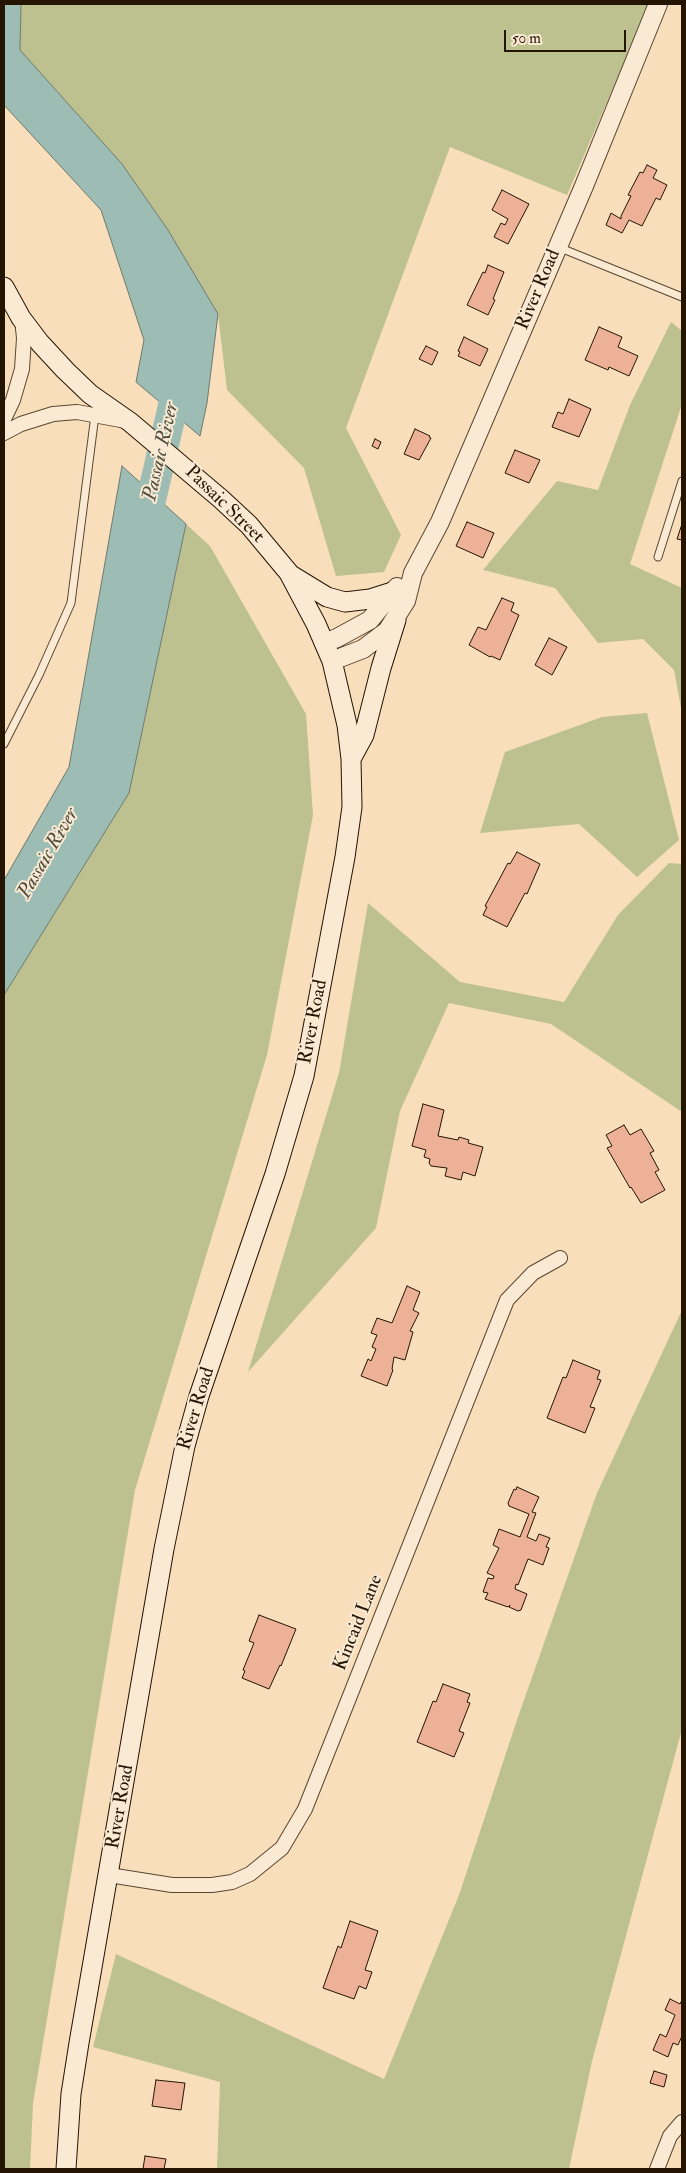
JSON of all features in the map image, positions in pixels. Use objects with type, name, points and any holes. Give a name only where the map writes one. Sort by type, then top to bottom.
[{"type":"main road","name":"Passaic Street","points":[[4,287],[21,318],[40,343],[65,370],[90,394],[130,422],[198,478],[249,525],[289,573],[332,661]]},
{"type":"main road","points":[[289,573],[327,597],[346,602],[370,599],[392,592]]},
{"type":"main road","points":[[351,759],[364,735],[381,668],[396,620]]},
{"type":"main road","name":"River Road","points":[[66,2169],[72,2086],[164,1550],[184,1446],[199,1396],[275,1174],[304,1076],[345,857],[352,807],[351,759],[348,725],[332,661]]},
{"type":"street","name":"River Road","points":[[413,573],[440,522],[558,247],[658,4]]},
{"type":"street","points":[[4,419],[13,400],[22,369],[24,338],[21,318]]},
{"type":"street","points":[[4,433],[21,424],[53,414],[77,412],[130,422]]},
{"type":"street","points":[[324,643],[370,620],[392,592],[413,573]]},
{"type":"street","points":[[332,661],[363,649],[387,631],[396,620],[406,601],[413,573]]},
{"type":"street","name":"Kincaid Lane","points":[[109,1875],[172,1885],[212,1885],[232,1882],[250,1874],[282,1848],[305,1809],[506,1300],[533,1273],[560,1258]]},
{"type":"street","points":[[657,2169],[670,2136],[682,2122]]},
{"type":"lane","points":[[558,247],[682,296]]},
{"type":"lane","points":[[4,744],[39,675],[71,603],[96,415]]},
{"type":"lane","points":[[658,557],[682,481]]},
{"type":"green space","points":[[21,4],[649,4],[567,195],[450,147],[346,428],[401,535],[384,572],[336,576],[304,468],[227,390],[218,314],[168,230],[122,164],[20,50]]},
{"type":"green space","points":[[671,322],[682,331],[682,404],[630,564],[682,588],[682,713],[674,670],[643,639],[598,643],[555,588],[483,570],[557,481],[598,490],[630,405]]},
{"type":"green space","points":[[186,524],[210,546],[306,714],[313,815],[267,1055],[135,1490],[33,2103],[30,2169],[4,2169],[4,995],[129,793]]},
{"type":"green space","points":[[647,713],[679,840],[637,877],[579,824],[480,833],[505,752],[602,717]]},
{"type":"green space","points":[[669,863],[682,864],[682,1112],[551,1024],[449,1003],[400,1111],[376,1228],[248,1372],[339,1073],[368,903],[460,982],[564,1002],[618,915]]},
{"type":"green space","points":[[682,1310],[682,1729],[592,2061],[569,2169],[217,2169],[220,2082],[93,2047],[116,1954],[384,2079],[459,1895],[518,1717],[597,1493]]},
{"type":"water","points":[[4,4],[21,4],[20,50],[122,164],[168,230],[218,314],[207,403],[200,436],[136,382],[144,340],[101,210],[4,105]]},
{"type":"water","points":[[122,466],[186,524],[129,793],[4,995],[4,880],[69,767]]},
{"type":"building","points":[[647,165],[657,170],[653,178],[667,185],[660,200],[656,198],[642,226],[629,220],[622,233],[606,225],[611,213],[621,219],[631,196],[628,195],[640,172],[643,173]]},
{"type":"building","points":[[502,190],[529,204],[508,244],[494,237],[501,223],[505,225],[508,219],[492,210]]},
{"type":"building","points":[[488,265],[504,272],[488,315],[467,305]]},
{"type":"building","points":[[599,327],[622,337],[618,347],[638,356],[629,376],[609,367],[608,370],[585,360]]},
{"type":"building","points":[[464,337],[488,349],[480,366],[458,356],[460,352],[458,351]]},
{"type":"building","points":[[426,346],[438,352],[432,365],[419,359]]},
{"type":"building","points":[[569,399],[591,409],[579,437],[552,427],[558,412],[563,414]]},
{"type":"building","points":[[415,429],[431,438],[419,460],[404,454]]},
{"type":"building","points":[[375,439],[381,442],[378,449],[372,446]]},
{"type":"building","points":[[515,450],[540,460],[529,483],[505,473]]},
{"type":"building","points":[[467,522],[494,533],[483,558],[456,546]]},
{"type":"building","points":[[682,524],[682,540],[677,539]]},
{"type":"building","points":[[502,598],[514,603],[511,611],[519,615],[500,660],[490,657],[469,645],[478,627],[486,630]]},
{"type":"building","points":[[549,638],[567,647],[552,675],[535,665]]},
{"type":"building","points":[[517,852],[540,864],[527,894],[525,893],[507,927],[483,915],[487,907],[485,906],[508,863],[510,864]]},
{"type":"building","points":[[423,1104],[444,1110],[438,1136],[458,1140],[459,1137],[469,1140],[468,1143],[483,1147],[475,1176],[463,1172],[461,1180],[445,1176],[447,1168],[431,1166],[429,1163],[430,1159],[424,1157],[426,1150],[412,1146]]},
{"type":"building","points":[[624,1125],[630,1135],[641,1129],[654,1151],[650,1153],[659,1170],[655,1172],[665,1190],[641,1203],[607,1148],[612,1146],[606,1135]]},
{"type":"building","points":[[407,1286],[420,1292],[413,1310],[419,1313],[410,1331],[413,1332],[405,1360],[394,1357],[393,1370],[387,1386],[361,1376],[368,1359],[371,1361],[376,1349],[372,1347],[377,1335],[371,1333],[377,1318],[392,1323]]},
{"type":"building","points":[[573,1360],[600,1371],[597,1379],[601,1380],[590,1407],[595,1408],[585,1433],[547,1418],[563,1377],[566,1378]]},
{"type":"building","points":[[517,1487],[539,1497],[532,1512],[536,1513],[527,1537],[536,1541],[539,1534],[550,1538],[546,1547],[549,1548],[543,1565],[528,1559],[518,1585],[516,1584],[515,1589],[527,1594],[521,1610],[518,1611],[509,1607],[510,1605],[508,1607],[485,1599],[488,1593],[483,1592],[488,1578],[493,1579],[494,1576],[487,1573],[499,1548],[493,1545],[499,1529],[520,1537],[529,1514],[509,1506],[508,1503],[514,1489],[516,1490]]},
{"type":"building","points":[[259,1615],[296,1629],[281,1666],[269,1689],[242,1678],[245,1671],[243,1670],[254,1643],[249,1641]]},
{"type":"building","points":[[443,1684],[470,1694],[467,1702],[470,1703],[459,1731],[464,1733],[454,1757],[417,1742],[433,1701],[436,1702]]},
{"type":"building","points":[[350,1921],[378,1931],[365,1970],[372,1972],[366,1989],[359,1986],[354,1999],[323,1988],[338,1946],[341,1948]]},
{"type":"building","points":[[670,1999],[680,2004],[682,2000],[682,2036],[678,2045],[673,2043],[668,2057],[653,2050],[660,2034],[666,2037],[675,2015],[665,2010]]},
{"type":"building","points":[[654,2071],[667,2075],[664,2087],[650,2083]]},
{"type":"building","points":[[156,2080],[185,2083],[181,2110],[152,2106]]},
{"type":"building","points":[[145,2156],[166,2159],[164,2169],[143,2169]]},
{"type":"waterway","name":"Passaic River","points":[[143,534],[181,372]]}]
